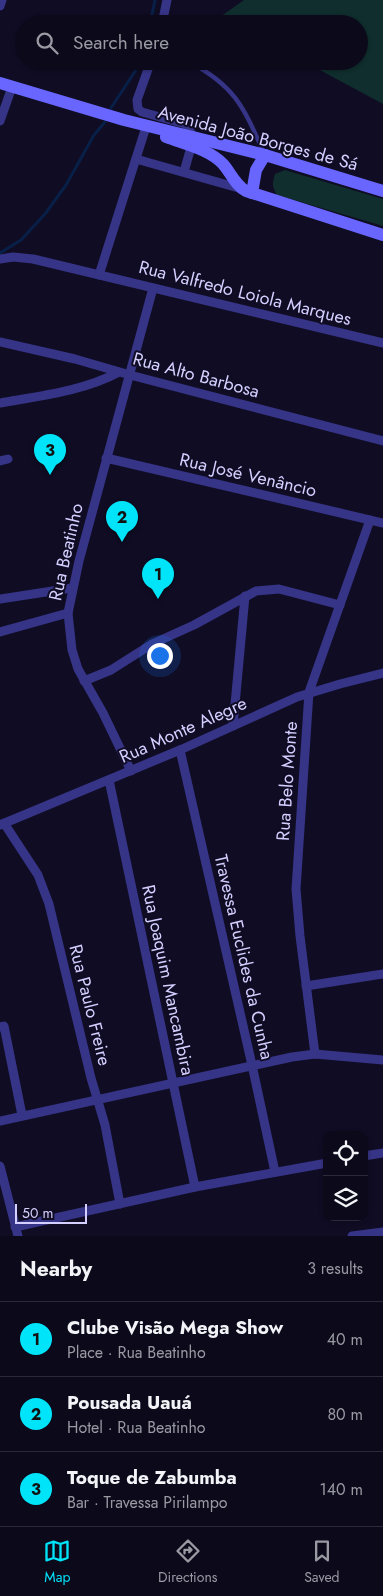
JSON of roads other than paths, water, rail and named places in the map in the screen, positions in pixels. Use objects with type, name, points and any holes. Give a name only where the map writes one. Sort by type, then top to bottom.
[{"type":"main road","name":"Avenida João Borges de Sá","points":[[6,85],[192,142],[218,160],[247,192]]},
{"type":"main road","name":"Avenida João Borges de Sá","points":[[124,120],[145,130],[192,142],[265,155],[383,191]]},
{"type":"main road","points":[[265,155],[256,170],[247,192],[383,235]]},
{"type":"street","points":[[0,6],[2,0]]},
{"type":"street","points":[[164,15],[167,0]]},
{"type":"street","points":[[148,70],[137,100],[138,109],[142,112],[185,124],[188,127],[192,142]]},
{"type":"street","points":[[0,121],[6,85]]},
{"type":"street","points":[[100,275],[145,130]]},
{"type":"street","name":"Avenida João Borges de Sá","points":[[184,172],[192,142]]},
{"type":"street","points":[[136,159],[247,192]]},
{"type":"street","name":"Rua Valfredo Loiola Marques","points":[[0,259],[33,258],[383,343]]},
{"type":"street","name":"Rua Beatinho","points":[[131,771],[103,713],[84,681],[72,650],[68,613],[72,588],[106,458],[153,288]]},
{"type":"street","name":"Rua Alto Barbosa","points":[[0,342],[39,350],[383,441]]},
{"type":"street","points":[[0,403],[68,390],[108,378],[119,372]]},
{"type":"street","name":"Rua José Venâncio","points":[[106,458],[383,523]]},
{"type":"street","name":"Rua Belo Monte","points":[[315,1054],[296,889],[310,692],[370,520]]},
{"type":"street","points":[[0,599],[72,588]]},
{"type":"street","points":[[84,681],[111,670],[152,644],[206,619],[256,591],[279,590],[340,605]]},
{"type":"street","points":[[233,726],[245,596]]},
{"type":"street","points":[[0,632],[68,613]]},
{"type":"street","name":"Rua Monte Alegre","points":[[2,824],[180,750],[310,692],[383,673]]},
{"type":"street","name":"Travessa Euclides da Cunha","points":[[180,750],[275,1172]]},
{"type":"street","name":"Rua Joaquim Mancambira","points":[[110,780],[195,1187]]},
{"type":"street","name":"Rua Paulo Freire","points":[[2,824],[38,875],[49,904],[97,1099],[105,1124],[120,1204]]},
{"type":"street","points":[[306,986],[383,974]]},
{"type":"street","points":[[0,1027],[4,1026],[22,1115]]},
{"type":"street","points":[[0,1121],[292,1057],[315,1054],[383,1060]]},
{"type":"street","points":[[368,1155],[383,1153]]},
{"type":"street","points":[[0,1166],[16,1231],[195,1187],[323,1164]]},
{"type":"street","points":[[352,1236],[383,1232]]},
{"type":"lane","points":[[204,70],[234,96],[252,125],[265,155]]},
{"type":"waterway","points":[[152,15],[155,0]]},
{"type":"waterway","points":[[111,108],[136,70]]},
{"type":"waterway","points":[[0,253],[21,240],[45,214],[66,185],[94,135],[105,122]]},
{"type":"place","name":"Toque de Zabumba","points":[[50,475]]},
{"type":"place","name":"Pousada Uauá","points":[[122,542]]},
{"type":"place","name":"Clube Visão Mega Show","points":[[158,599]]}]
